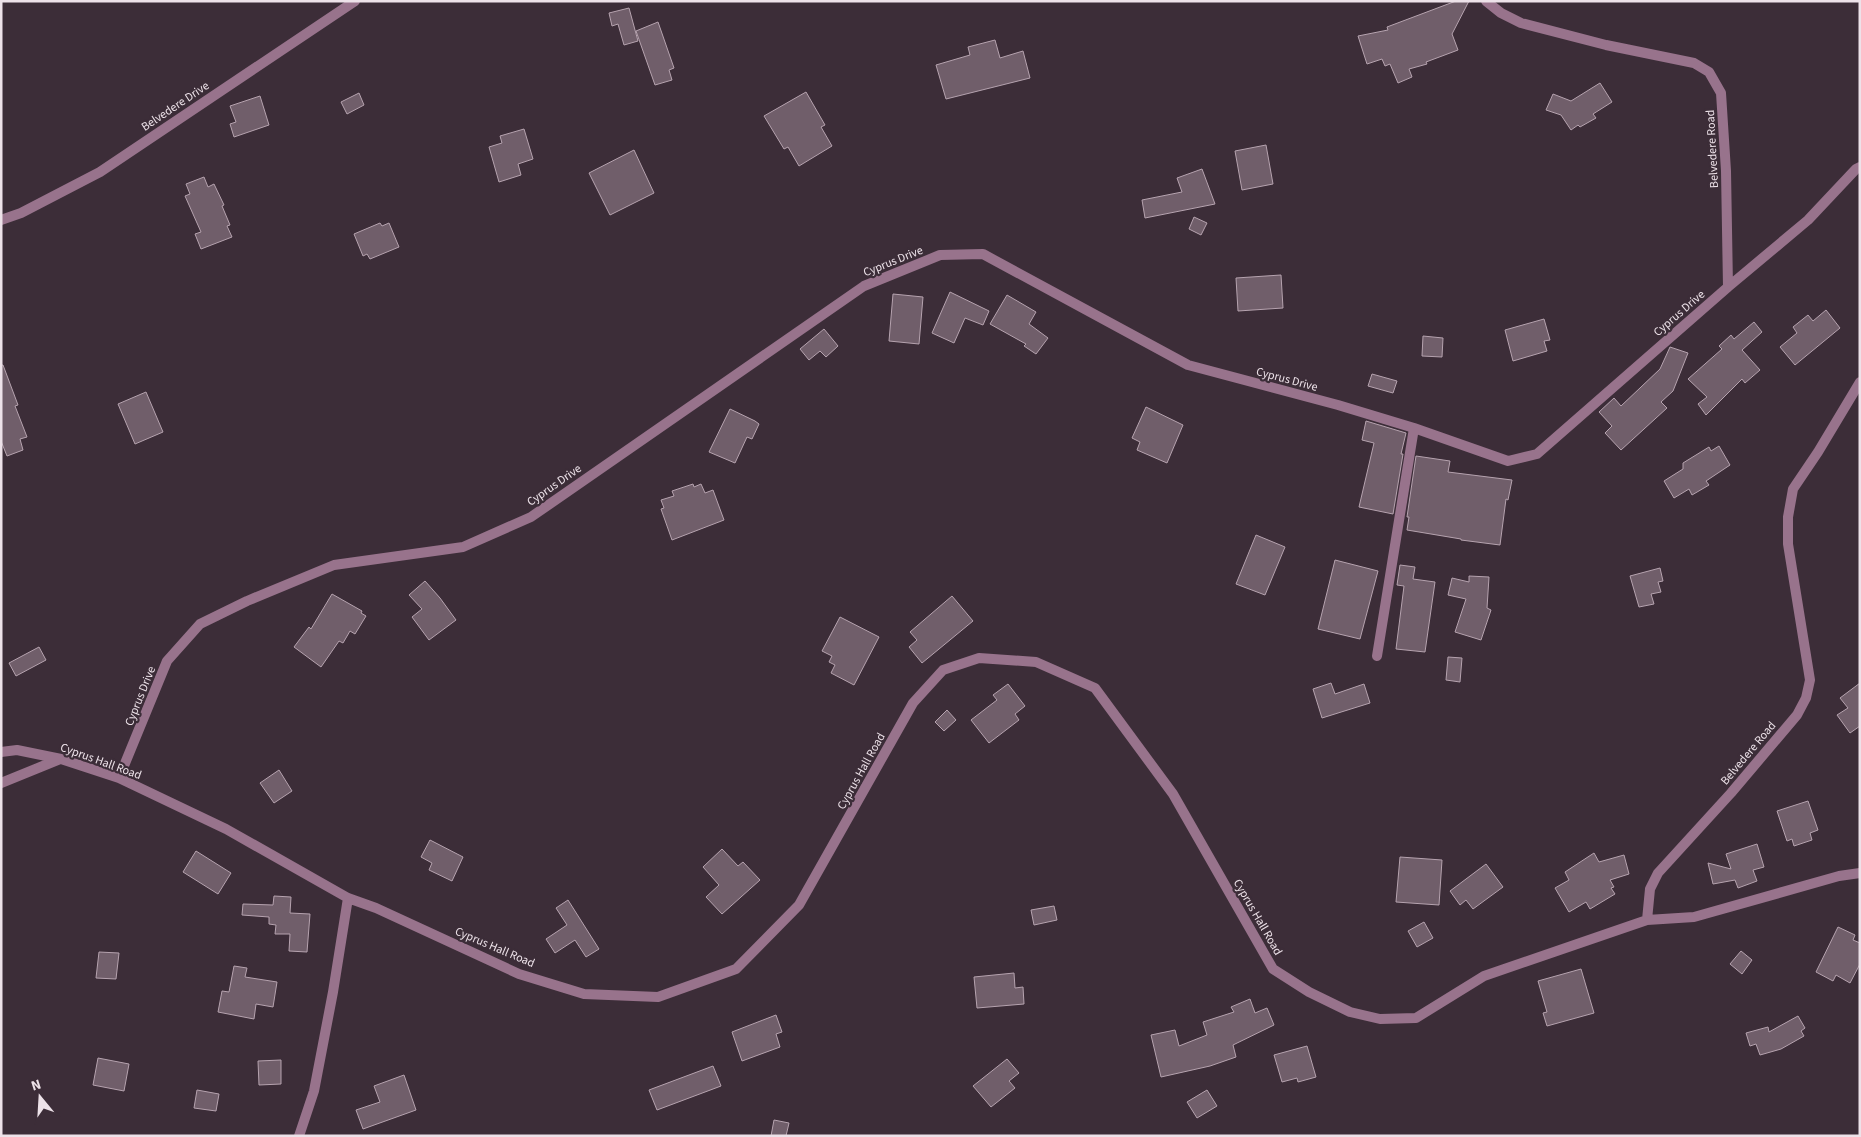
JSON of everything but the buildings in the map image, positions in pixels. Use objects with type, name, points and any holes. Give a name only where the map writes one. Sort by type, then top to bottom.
[{"type":"street","name":"Belvedere Drive","points":[[1,220],[21,213],[100,172],[355,1]]},
{"type":"street","name":"Belvedere Road","points":[[1486,1],[1501,13],[1521,22],[1606,45],[1694,63],[1709,72],[1721,93],[1726,171],[1728,287]]},
{"type":"street","points":[[1728,287],[1808,220],[1860,167]]},
{"type":"street","name":"Cyprus Drive","points":[[119,778],[167,660],[200,624],[247,601],[334,565],[463,547],[531,517],[864,286],[940,255],[983,254],[1188,365],[1338,405],[1414,428],[1508,461],[1537,454],[1728,287]]},
{"type":"street","name":"Belvedere Road","points":[[1648,920],[1650,889],[1658,873],[1731,793],[1797,714],[1806,698],[1810,680],[1788,544],[1788,517],[1793,489],[1818,452],[1860,382]]},
{"type":"street","points":[[1377,656],[1414,428]]},
{"type":"street","name":"Cyprus Hall Road","points":[[1,752],[17,750],[61,759],[119,778],[226,829],[348,898],[376,908],[519,974],[584,994],[658,997],[736,969],[799,905],[913,703],[944,670],[979,658],[1036,662],[1094,688],[1173,794],[1273,969],[1309,992],[1350,1012],[1380,1019],[1416,1018],[1484,976],[1648,920]]},
{"type":"street","points":[[1,783],[61,759]]},
{"type":"street","points":[[1648,920],[1694,917],[1839,876],[1860,873]]},
{"type":"street","points":[[299,1136],[314,1091],[333,992],[348,898]]}]
